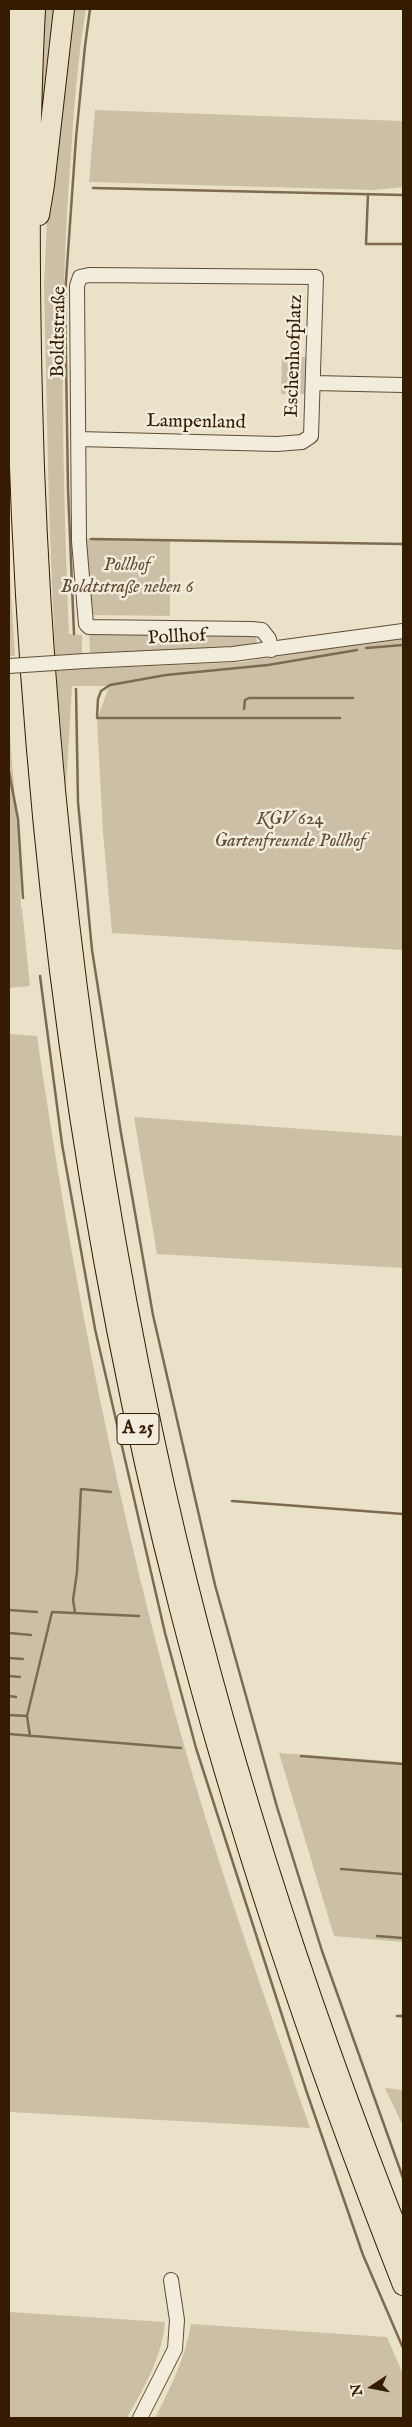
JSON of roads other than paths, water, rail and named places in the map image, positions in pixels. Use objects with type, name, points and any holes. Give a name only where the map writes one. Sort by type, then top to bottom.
[{"type":"highway","name":"A 25","points":[[19,9],[16,74],[22,266],[37,540],[54,789],[83,1037],[97,1136],[119,1263],[167,1496],[229,1732],[301,1969],[352,2112],[403,2244]]},
{"type":"highway","name":"A 25","points":[[35,9],[30,138],[22,266],[22,540],[38,780],[83,1139],[104,1265],[157,1517],[209,1718],[239,1820],[312,2046],[403,2285]]},
{"type":"highway","points":[[22,266],[44,185],[64,9]]},
{"type":"highway","points":[[9,235],[22,266]]},
{"type":"street","name":"Boldtstraße","points":[[86,624],[79,542],[77,286],[80,277],[89,275],[316,277]]},
{"type":"street","name":"Eschenhofplatz","points":[[311,436],[316,277]]},
{"type":"street","points":[[314,383],[403,385]]},
{"type":"street","name":"Lampenland","points":[[78,439],[277,444],[302,442],[311,436]]},
{"type":"street","name":"Pollhof","points":[[86,624],[89,627],[262,630],[269,639],[271,650]]},
{"type":"street","name":"Pollhof","points":[[9,666],[271,650],[403,632]]},
{"type":"street","points":[[140,2418],[175,2349],[177,2320],[171,2280]]},
{"type":"waterway","points":[[74,634],[68,489],[65,295],[76,138],[90,9]]},
{"type":"waterway","points":[[93,188],[403,195]]},
{"type":"waterway","points":[[368,194],[366,244],[403,244]]},
{"type":"waterway","points":[[91,539],[403,544]]},
{"type":"waterway","points":[[366,648],[403,645]]},
{"type":"waterway","points":[[340,718],[97,718],[98,699],[101,691],[110,685],[166,675],[268,665],[357,650]]},
{"type":"waterway","points":[[76,689],[78,802],[92,950],[121,1133],[153,1315],[215,1585],[277,1807],[322,1951],[403,2178]]},
{"type":"waterway","points":[[244,709],[245,700],[249,698],[353,698]]},
{"type":"waterway","points":[[9,772],[18,819],[23,898]]},
{"type":"waterway","points":[[40,976],[62,1144],[95,1329],[165,1633],[196,1748],[306,2090],[363,2255],[403,2348]]},
{"type":"waterway","points":[[75,1612],[73,1600],[77,1572],[81,1489],[111,1492]]},
{"type":"waterway","points":[[232,1501],[403,1514]]},
{"type":"waterway","points":[[9,1610],[37,1612]]},
{"type":"waterway","points":[[30,1736],[27,1716],[52,1612],[139,1616]]},
{"type":"waterway","points":[[9,1633],[31,1635]]},
{"type":"waterway","points":[[9,1658],[23,1659]]},
{"type":"waterway","points":[[9,1676],[20,1677]]},
{"type":"waterway","points":[[9,1696],[16,1697]]},
{"type":"waterway","points":[[9,1715],[27,1716]]},
{"type":"waterway","points":[[9,1734],[181,1748]]},
{"type":"waterway","points":[[301,1756],[403,1764]]},
{"type":"waterway","points":[[341,1869],[403,1874]]},
{"type":"waterway","points":[[377,1936],[403,1938]]},
{"type":"waterway","points":[[397,2016],[403,2016]]},
{"type":"park label","name":"Pollhof Boldtstraße neben 6","points":[[127,577]]},
{"type":"park label","name":"KGV 624 Gartenfreunde Pollhof","points":[[290,831]]}]
